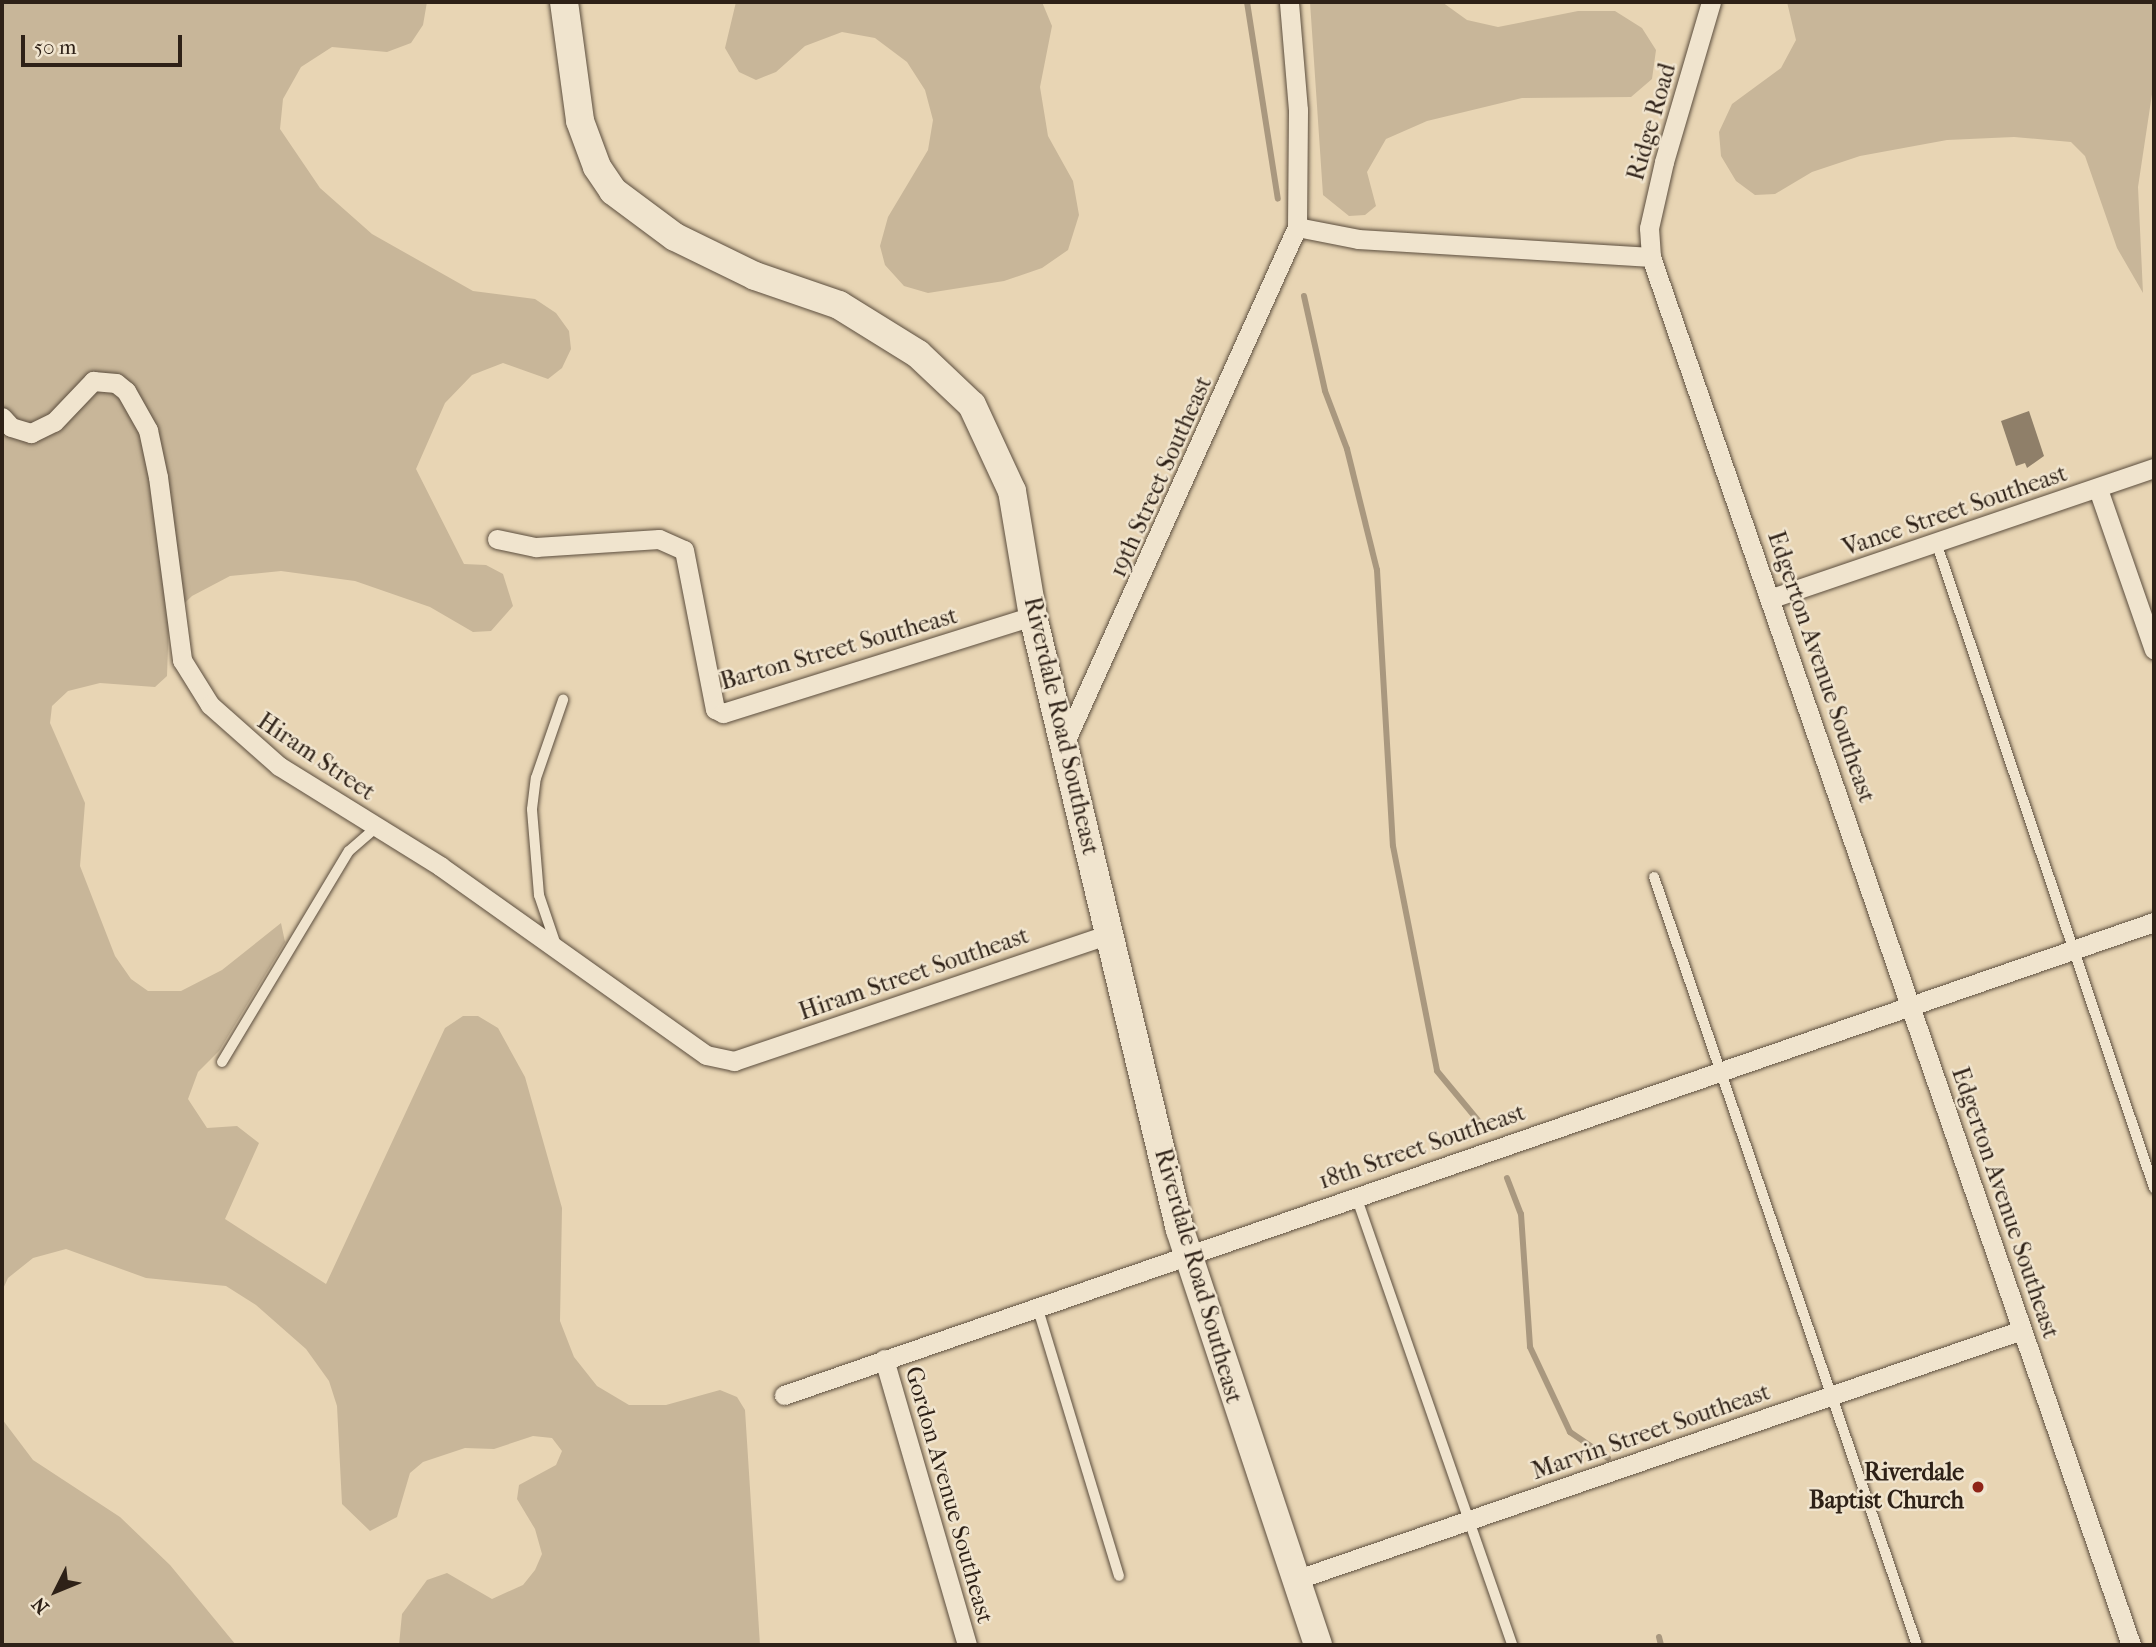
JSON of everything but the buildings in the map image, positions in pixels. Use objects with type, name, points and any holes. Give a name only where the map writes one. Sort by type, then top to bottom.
[{"type":"street","name":"Riverdale Road Southeast","points":[[564,2],[583,133],[613,191],[676,237],[755,276],[839,305],[918,354],[972,405],[1012,491],[1033,616],[1187,1254],[1318,1645]]},
{"type":"street","points":[[1289,2],[1298,110],[1297,227],[1358,239],[1651,257]]},
{"type":"street","name":"Ridge Road","points":[[1651,257],[1649,228],[1664,162],[1711,2]]},
{"type":"street","name":"19th Street Southeast","points":[[1064,744],[1297,227]]},
{"type":"street","name":"Edgerton Avenue Southeast","points":[[1651,257],[1772,598],[2131,1645]]},
{"type":"street","name":"Hiram Street","points":[[2,417],[10,427],[31,433],[54,422],[93,381],[116,383],[126,391],[148,430],[182,660],[196,686],[239,735],[556,945],[706,1055],[734,1061]]},
{"type":"street","name":"Vance Street Southeast","points":[[1772,598],[2154,468]]},
{"type":"street","points":[[2098,489],[2154,650]]},
{"type":"street","name":"Barton Street Southeast","points":[[497,539],[536,547],[659,539],[684,551],[715,709],[723,713],[1033,616]]},
{"type":"street","name":"18th Street Southeast","points":[[784,1395],[1355,1195],[2154,922]]},
{"type":"street","name":"Hiram Street Southeast","points":[[734,1061],[1110,934]]},
{"type":"street","name":"Marvin Street Southeast","points":[[1295,1580],[2022,1330]]},
{"type":"street","name":"Gordon Avenue Southeast","points":[[884,1359],[967,1645]]},
{"type":"lane","points":[[1936,542],[2154,1188]]},
{"type":"lane","points":[[556,945],[539,895],[532,809],[536,778],[563,700]]},
{"type":"lane","points":[[222,1062],[349,851],[377,827]]},
{"type":"lane","points":[[1654,877],[1917,1645]]},
{"type":"lane","points":[[1355,1195],[1466,1522],[1512,1645]]},
{"type":"lane","points":[[1037,1306],[1119,1576]]},
{"type":"shaded area","points":[[2,2],[427,2],[423,25],[411,43],[387,52],[332,47],[301,67],[283,99],[280,129],[320,188],[372,234],[473,291],[535,299],[556,313],[569,331],[571,349],[562,368],[548,379],[503,363],[472,375],[445,403],[416,469],[464,564],[486,565],[503,574],[513,606],[491,631],[473,632],[430,607],[355,581],[281,571],[230,576],[192,596],[169,618],[167,676],[155,687],[100,683],[68,691],[52,706],[50,723],[85,803],[80,866],[115,956],[131,979],[148,991],[181,991],[222,970],[281,923],[285,942],[219,1051],[198,1072],[188,1099],[207,1128],[237,1126],[259,1143],[225,1219],[326,1284],[445,1028],[463,1016],[478,1016],[498,1028],[525,1077],[562,1208],[560,1321],[574,1357],[597,1386],[629,1405],[666,1405],[720,1390],[737,1397],[745,1410],[760,1645],[399,1645],[402,1614],[427,1580],[447,1573],[492,1599],[523,1585],[535,1570],[542,1554],[535,1529],[517,1499],[519,1485],[556,1465],[562,1451],[552,1438],[533,1436],[494,1449],[465,1448],[423,1462],[410,1473],[397,1517],[370,1531],[342,1504],[337,1406],[329,1381],[306,1349],[256,1305],[226,1286],[146,1278],[66,1249],[33,1258],[8,1278],[2,1291]]},
{"type":"shaded area","points":[[736,2],[1042,2],[1052,26],[1040,87],[1048,136],[1073,181],[1079,215],[1068,250],[1042,268],[1004,281],[928,293],[904,286],[885,265],[880,246],[888,217],[928,150],[933,120],[925,90],[907,62],[875,38],[842,32],[805,46],[776,72],[756,80],[739,72],[725,48]]},
{"type":"shaded area","points":[[1310,2],[1442,2],[1467,20],[1498,27],[1578,11],[1615,11],[1642,28],[1656,50],[1652,79],[1631,97],[1522,98],[1427,121],[1386,139],[1367,172],[1376,206],[1365,215],[1349,216],[1323,195]]},
{"type":"shaded area","points":[[1787,2],[2154,2],[2154,81],[2138,187],[2143,293],[2117,248],[2085,156],[2071,142],[2014,137],[1947,140],[1860,156],[1812,172],[1775,194],[1755,195],[1736,181],[1721,156],[1719,132],[1732,104],[1781,68],[1796,40]]},
{"type":"shaded area","points":[[2,1419],[33,1460],[120,1517],[170,1565],[236,1645],[2,1645]]},
{"type":"waterway","points":[[1247,2],[1278,199]]},
{"type":"waterway","points":[[1304,296],[1325,391],[1347,449],[1377,570],[1393,846],[1437,1071],[1486,1130]]},
{"type":"waterway","points":[[1507,1178],[1521,1214],[1530,1347],[1570,1432],[1608,1458]]},
{"type":"waterway","points":[[1659,1637],[1661,1645]]},
{"type":"place","name":"Riverdale Baptist Church","points":[[1978,1487]]}]
